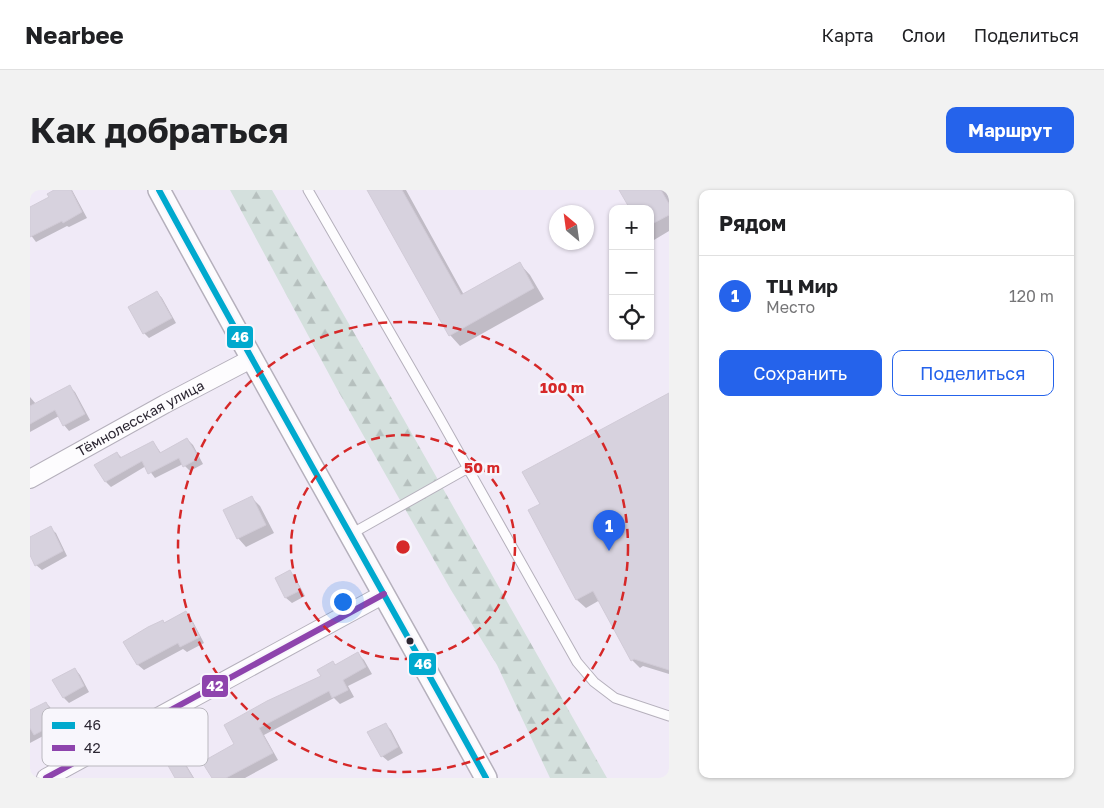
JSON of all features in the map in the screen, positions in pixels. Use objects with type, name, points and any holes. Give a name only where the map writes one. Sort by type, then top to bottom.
[{"type":"street","points":[[159,190],[251,359],[351,534],[486,778]]},
{"type":"street","name":"Тёмнолесская улица","points":[[30,479],[251,359]]},
{"type":"street","points":[[175,708],[384,594]]},
{"type":"street","points":[[46,778],[68,766]]},
{"type":"lane","points":[[308,190],[577,662],[594,682],[615,698],[669,716]]},
{"type":"lane","points":[[351,534],[468,468]]},
{"type":"green space","points":[[230,190],[272,190],[607,778],[550,778],[497,665],[451,590],[337,389]]},
{"type":"building","points":[[54,190],[71,190],[82,212],[63,223],[62,221],[30,237],[30,207],[49,197],[47,194]]},
{"type":"building","points":[[367,190],[402,190],[461,295],[520,262],[534,288],[449,336]]},
{"type":"building","points":[[619,190],[661,190],[669,204],[669,215],[654,223],[654,205],[628,205]]},
{"type":"building","points":[[157,291],[172,318],[143,334],[128,307]]},
{"type":"building","points":[[70,385],[85,414],[63,426],[55,410],[30,424],[30,406]]},
{"type":"building","points":[[669,393],[669,670],[634,659],[631,661],[593,591],[576,600],[528,510],[540,504],[522,472]]},
{"type":"building","points":[[187,438],[199,458],[183,467],[179,458],[148,474],[142,461],[105,482],[94,465],[117,452],[120,458],[153,441],[160,453]]},
{"type":"building","points":[[252,496],[266,525],[237,539],[223,510]]},
{"type":"building","points":[[51,526],[63,551],[35,566],[30,555],[30,537]]},
{"type":"building","points":[[290,570],[301,590],[285,598],[275,578]]},
{"type":"building","points":[[186,611],[200,637],[180,647],[178,643],[137,665],[123,642],[148,627],[163,620],[164,623]]},
{"type":"building","points":[[358,652],[366,667],[343,680],[348,690],[332,698],[329,691],[259,728],[273,753],[226,778],[212,778],[204,766],[208,766],[208,759],[234,744],[224,725],[267,701],[321,676],[317,670],[333,661],[335,665]]},
{"type":"building","points":[[75,668],[84,686],[63,698],[52,680]]},
{"type":"building","points":[[46,702],[49,708],[42,708],[42,731],[34,735],[30,728],[30,710]]},
{"type":"building","points":[[386,723],[398,747],[381,757],[367,732]]},
{"type":"building","points":[[168,766],[186,766],[193,778],[175,778]]},
{"type":"transit line","name":"46","points":[[159,190],[486,778]]},
{"type":"transit line","name":"42","points":[[175,708],[384,594]]},
{"type":"transit line","name":"42","points":[[46,778],[68,766]]},
{"type":"place","name":"ТЦ Мир","points":[[609,551]]}]
